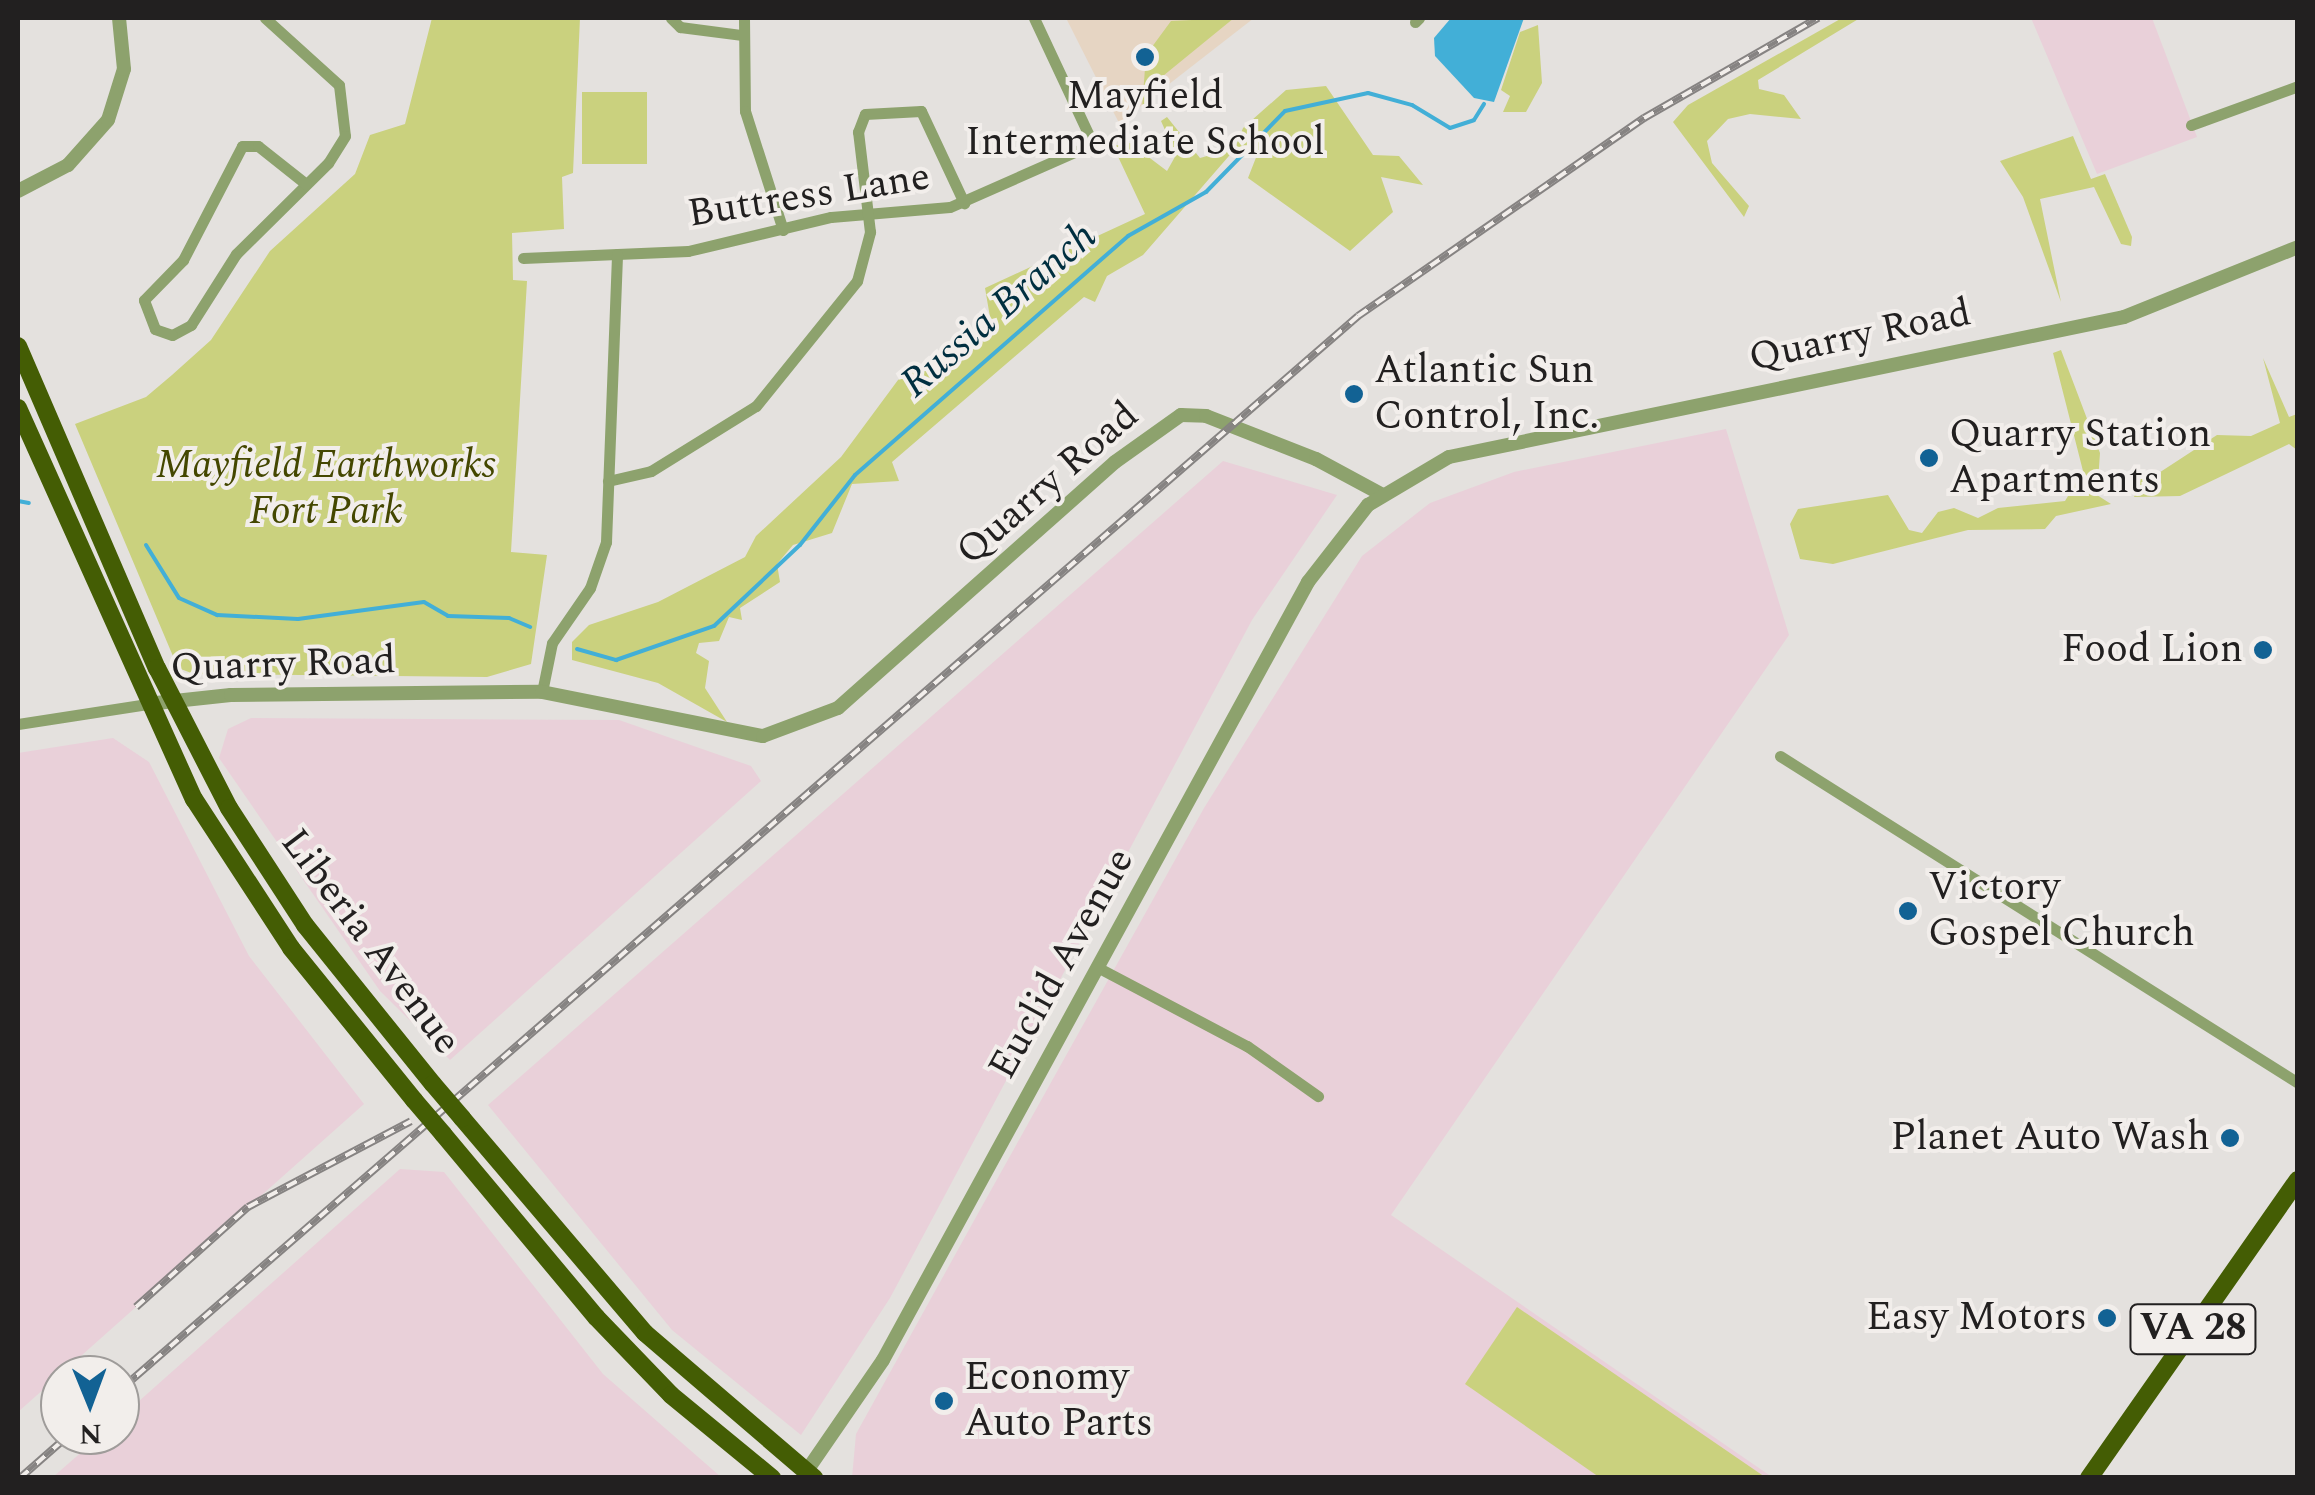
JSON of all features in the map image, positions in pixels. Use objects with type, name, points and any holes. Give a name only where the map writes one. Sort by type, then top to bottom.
[{"type":"highway","name":"Liberia Avenue","points":[[18,346],[173,700],[269,874],[433,1084],[645,1333],[810,1475]]},
{"type":"highway","name":"Liberia Avenue","points":[[18,408],[147,704],[252,893],[414,1100],[596,1317],[672,1395],[772,1478]]},
{"type":"highway","name":"VA 28","points":[[2088,1478],[2298,1180]]},
{"type":"street","points":[[18,191],[68,165],[108,120],[124,68],[119,18]]},
{"type":"street","points":[[265,18],[330,74],[344,99],[341,146],[306,184],[236,254],[191,325],[172,336],[154,329],[144,300],[183,260],[238,149],[254,144],[306,184]]},
{"type":"street","points":[[671,18],[680,27],[742,35]]},
{"type":"street","points":[[744,18],[746,111],[783,230]]},
{"type":"street","name":"Buttress Lane","points":[[522,258],[724,246],[869,213],[964,202],[1094,144],[1034,18]]},
{"type":"street","points":[[2192,125],[2298,86]]},
{"type":"street","points":[[608,480],[651,471],[756,406],[857,281],[869,213],[861,118],[908,107],[928,118],[964,202]]},
{"type":"street","name":"Quarry Road","points":[[18,724],[173,700],[542,692],[599,698],[741,736],[809,724],[876,678],[1115,462],[1180,415],[1206,416],[1308,455],[1381,494],[1426,465],[1493,445],[2124,316],[2298,248]]},
{"type":"street","points":[[542,692],[552,643],[602,560],[618,254]]},
{"type":"street","name":"Euclid Avenue","points":[[810,1475],[883,1360],[1308,582],[1332,542],[1381,494]]},
{"type":"street","points":[[1780,756],[2298,1083]]},
{"type":"street","points":[[1097,967],[1246,1046],[1318,1096]]},
{"type":"shaded area","name":"Mayfield Intermediate School","points":[[1066,18],[1254,18],[1119,123]]},
{"type":"shaded area","points":[[2031,18],[2152,18],[2197,137],[2097,174]]},
{"type":"shaded area","points":[[1726,429],[1789,635],[1391,1215],[1772,1477],[852,1478],[856,1434],[981,1208],[1204,808],[1362,556],[1430,503],[1514,472]]},
{"type":"shaded area","points":[[1223,461],[1337,495],[1252,620],[890,1298],[801,1435],[672,1330],[488,1105]]},
{"type":"shaded area","points":[[251,718],[619,720],[751,766],[761,781],[450,1060],[380,991],[219,758],[228,729]]},
{"type":"shaded area","points":[[113,738],[149,762],[249,956],[364,1104],[82,1355],[40,1355],[40,1392],[18,1412],[18,753]]},
{"type":"shaded area","points":[[400,1169],[444,1172],[603,1374],[721,1477],[53,1477],[78,1455],[140,1455],[140,1400]]},
{"type":"green space","name":"Mayfield Earthworks Fort Park","points":[[432,18],[580,18],[573,173],[562,177],[564,229],[512,233],[513,280],[527,281],[511,552],[547,555],[531,664],[487,677],[194,674],[178,668],[75,424],[146,397],[211,340],[270,251],[355,174],[370,135],[405,124]]},
{"type":"green space","points":[[1234,18],[1147,89],[1152,101],[1142,108],[1146,55],[1171,21]]},
{"type":"green space","points":[[1842,18],[1860,18],[1758,80],[1759,89],[1784,95],[1801,119],[1750,114],[1728,119],[1707,141],[1712,163],[1749,206],[1744,217],[1673,122],[1688,105]]},
{"type":"green space","points":[[1538,25],[1542,83],[1526,112],[1503,112],[1510,96],[1501,90],[1520,32]]},
{"type":"green space","points":[[1326,86],[1373,155],[1399,156],[1423,185],[1381,177],[1393,212],[1350,251],[1248,178],[1257,155],[1235,149],[1143,255],[1107,276],[1095,302],[1084,297],[892,462],[899,481],[852,484],[832,533],[793,545],[777,564],[780,582],[740,608],[742,620],[729,617],[719,641],[699,643],[696,653],[709,661],[705,688],[727,722],[658,683],[572,660],[572,642],[589,625],[658,602],[745,557],[756,536],[841,457],[898,380],[991,323],[985,288],[1145,214],[1113,146],[1130,143],[1167,171],[1176,155],[1161,121],[1167,117],[1200,158],[1235,148],[1243,128],[1286,90]]},
{"type":"green space","points":[[582,92],[647,92],[647,164],[582,164]]},
{"type":"green space","points":[[2073,136],[2091,179],[2105,174],[2132,237],[2131,246],[2121,244],[2094,187],[2040,199],[2061,302],[2023,197],[2000,161]]},
{"type":"green space","points":[[2061,350],[2100,453],[2097,495],[2111,504],[2056,516],[2045,529],[1968,530],[1833,564],[1800,559],[1790,524],[1798,509],[1888,495],[1909,530],[1922,533],[1938,512],[1954,508],[1978,518],[1998,508],[2065,501],[2083,471],[2053,353]]},
{"type":"green space","points":[[2263,358],[2289,417],[2297,414],[2297,450],[2289,444],[2180,496],[2134,497],[2142,476],[2148,480],[2217,435],[2251,436],[2280,423]]},
{"type":"green space","points":[[1517,1307],[1765,1477],[1599,1477],[1465,1384]]},
{"type":"water","points":[[1451,18],[1524,18],[1494,102],[1474,98],[1435,56],[1434,38]]},
{"type":"waterway","name":"Russia Branch","points":[[577,649],[616,660],[714,626],[800,545],[855,475],[1128,236],[1206,192],[1285,111],[1368,93],[1412,105],[1450,128],[1474,120],[1484,104]]},
{"type":"waterway","name":"Russia Branch","points":[[18,501],[29,503]]},
{"type":"waterway","name":"Russia Branch","points":[[146,545],[179,598],[217,615],[298,619],[424,602],[448,616],[509,618],[530,627]]},
{"type":"railway","points":[[140,1373],[1358,316],[1644,118],[1818,18]]},
{"type":"railway","points":[[136,1307],[248,1207],[411,1121]]},
{"type":"railway","points":[[20,1478],[46,1455]]},
{"type":"place","name":"Mayfield Intermediate School","points":[[1145,57]]},
{"type":"place","name":"Atlantic Sun Control, Inc.","points":[[1354,394]]},
{"type":"place","name":"Quarry Station Apartments","points":[[1929,458]]},
{"type":"place","name":"Food Lion","points":[[2263,650]]},
{"type":"place","name":"Victory Gospel Church","points":[[1908,911]]},
{"type":"place","name":"Planet Auto Wash","points":[[2230,1138]]},
{"type":"place","name":"Easy Motors","points":[[2107,1318]]},
{"type":"place","name":"Economy Auto Parts","points":[[944,1401]]}]
